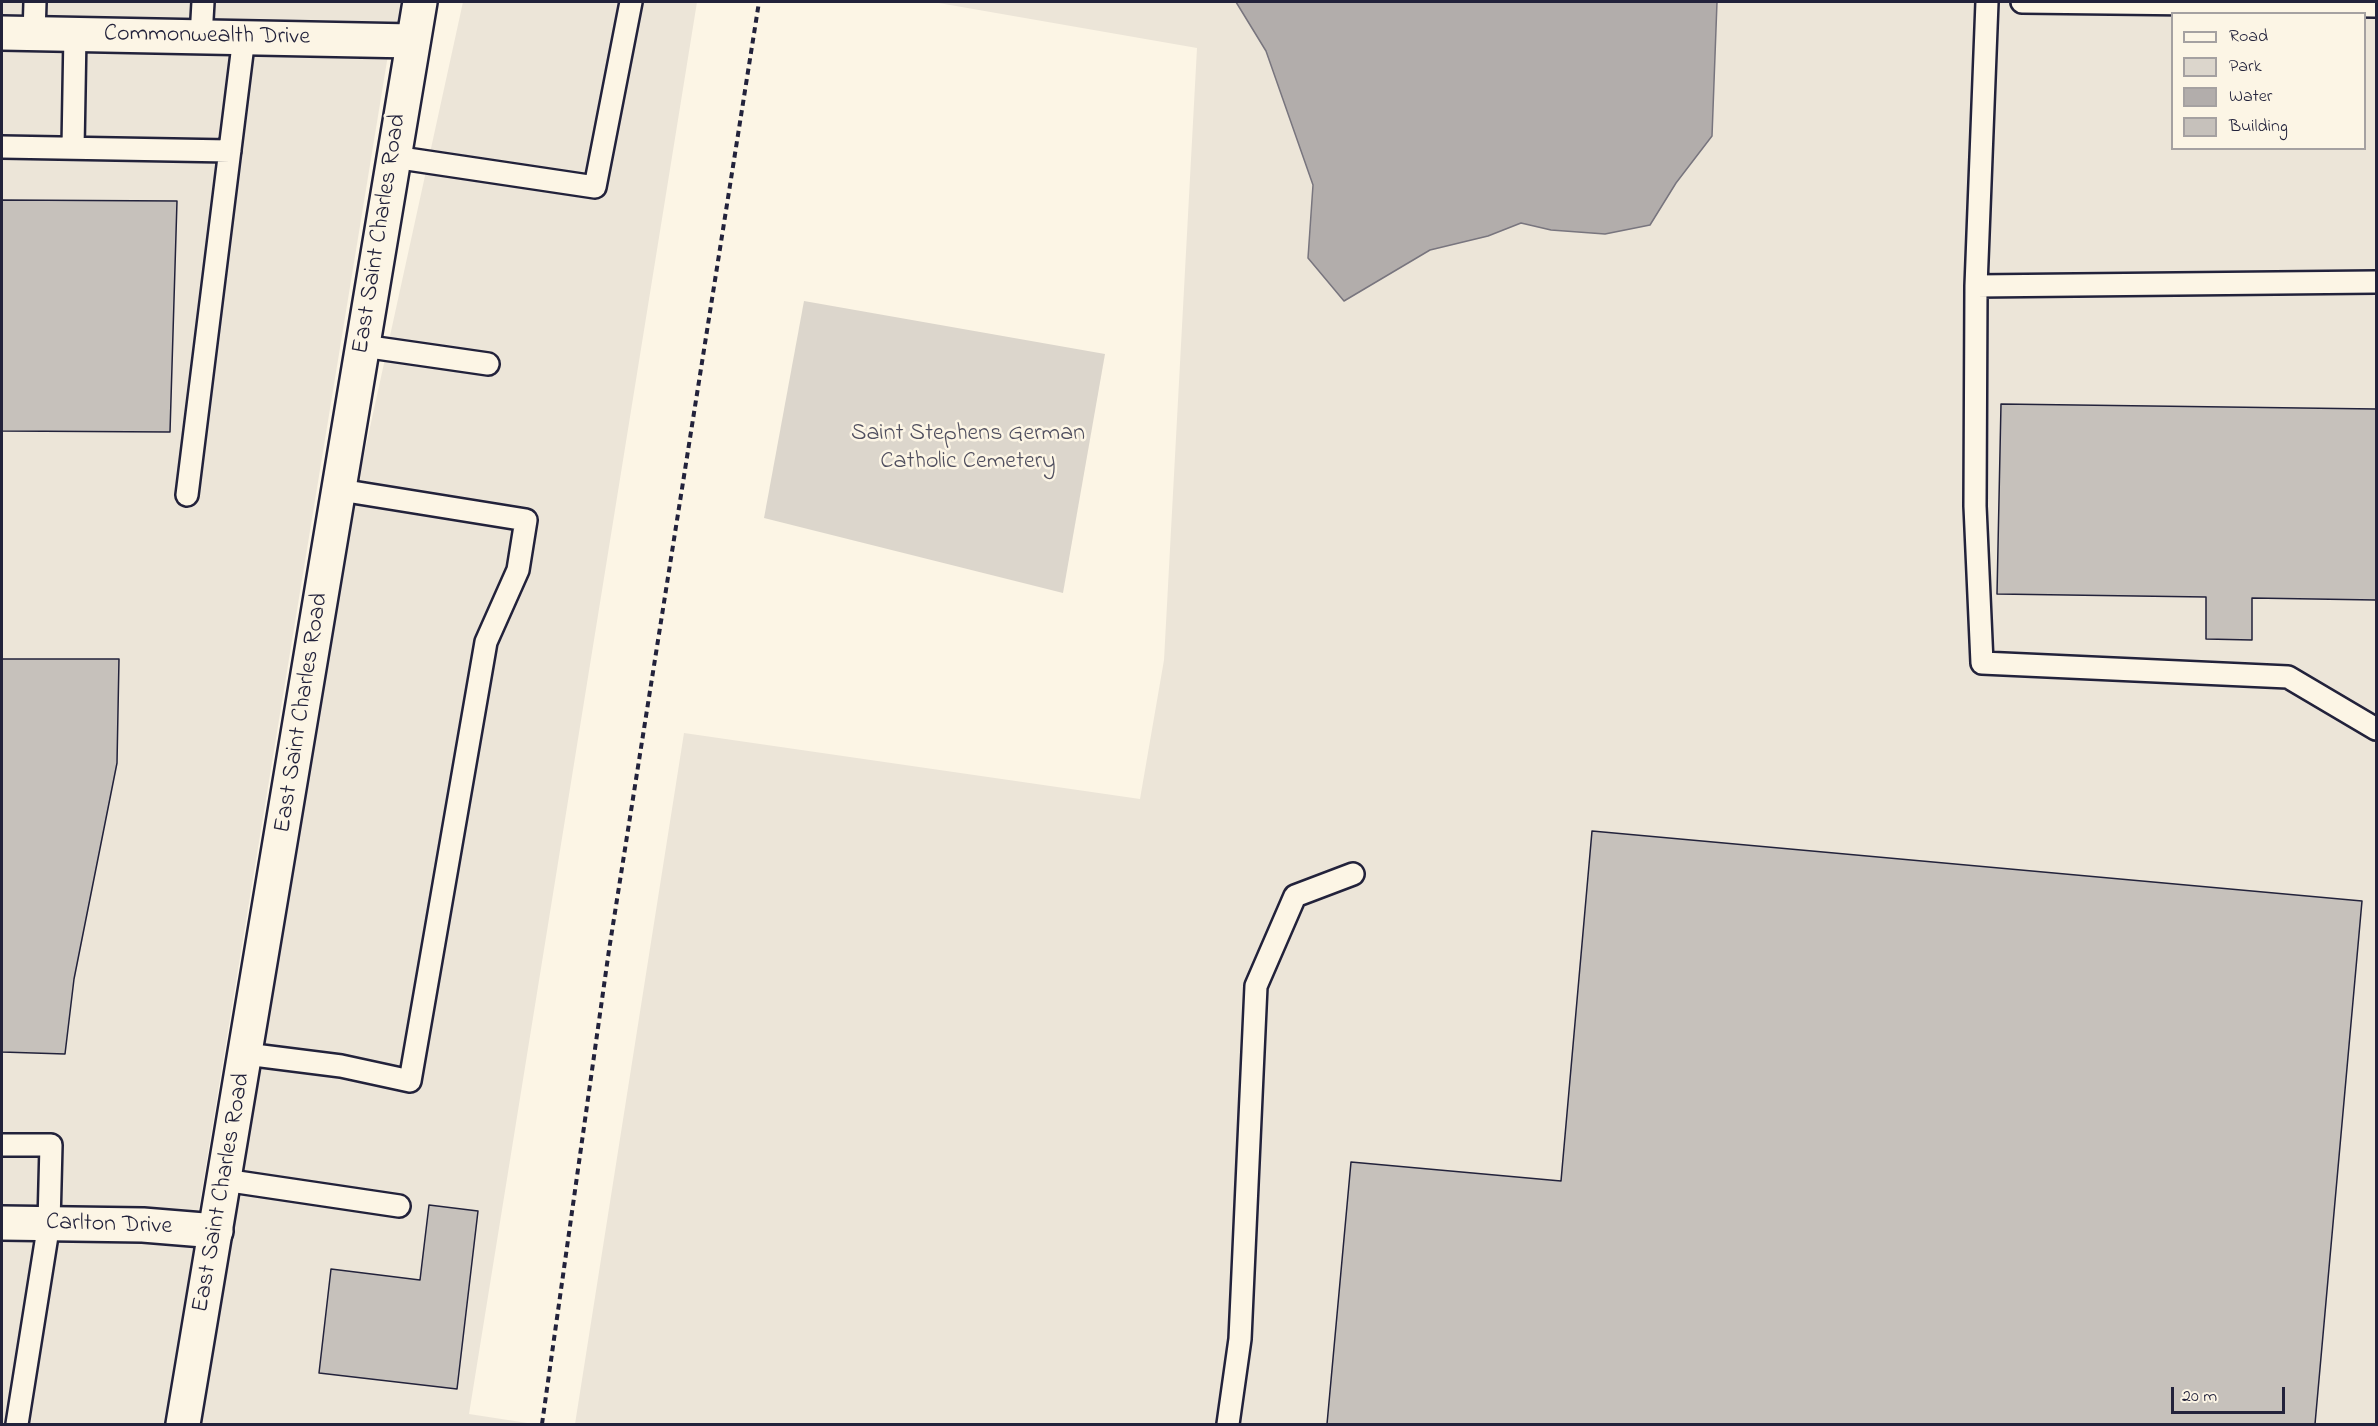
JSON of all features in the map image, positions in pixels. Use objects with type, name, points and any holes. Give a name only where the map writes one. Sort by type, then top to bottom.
[{"type":"street","name":"East Saint Charles Road","points":[[183,1425],[420,2]]},
{"type":"street","name":"Commonwealth Drive","points":[[2,33],[413,41]]},
{"type":"street","name":"Carlton Drive","points":[[2,1223],[143,1225],[216,1231]]},
{"type":"lane","points":[[34,34],[35,2]]},
{"type":"lane","points":[[201,37],[203,2]]},
{"type":"lane","points":[[394,157],[595,187],[631,2]]},
{"type":"lane","points":[[1987,2],[1976,286],[1975,506],[1982,663],[2288,677],[2376,729]]},
{"type":"lane","points":[[2022,2],[2376,6]]},
{"type":"lane","points":[[73,148],[75,34]]},
{"type":"lane","points":[[187,495],[244,37]]},
{"type":"lane","points":[[2,147],[230,151]]},
{"type":"lane","points":[[1976,286],[2376,282]]},
{"type":"lane","points":[[363,346],[488,364]]},
{"type":"lane","points":[[246,1054],[341,1066],[410,1081],[486,642],[518,570],[526,519],[340,490]]},
{"type":"lane","points":[[1228,1425],[1240,1339],[1256,986],[1295,896],[1353,874]]},
{"type":"lane","points":[[2,1145],[51,1145],[49,1223],[17,1425]]},
{"type":"lane","points":[[224,1180],[399,1206]]},
{"type":"path","points":[[542,1425],[609,950],[759,2]]},
{"type":"shaded area","points":[[2,2],[406,2],[388,55],[198,1214],[463,2],[697,2],[469,1414],[534,1424],[2,1424]]},
{"type":"shaded area","points":[[933,2],[2376,2],[2376,1424],[575,1424],[684,733],[1140,799],[1164,660],[1197,48]]},
{"type":"green space","name":"Saint Stephens German Catholic Cemetery","points":[[804,301],[1105,354],[1063,593],[764,518]]},
{"type":"water","points":[[1236,2],[1717,2],[1712,136],[1676,183],[1650,225],[1605,234],[1551,230],[1521,223],[1488,236],[1430,250],[1344,301],[1308,258],[1313,185],[1266,51]]},
{"type":"building","points":[[2,200],[177,201],[170,432],[2,431]]},
{"type":"building","points":[[2001,404],[2376,409],[2376,600],[2252,598],[2252,640],[2206,639],[2206,597],[1997,594]]},
{"type":"building","points":[[2,659],[119,659],[117,763],[74,979],[65,1054],[2,1052]]},
{"type":"building","points":[[1592,831],[2362,901],[2315,1424],[1327,1424],[1351,1162],[1561,1181]]},
{"type":"building","points":[[429,1205],[478,1211],[457,1389],[319,1373],[331,1269],[420,1280]]}]
